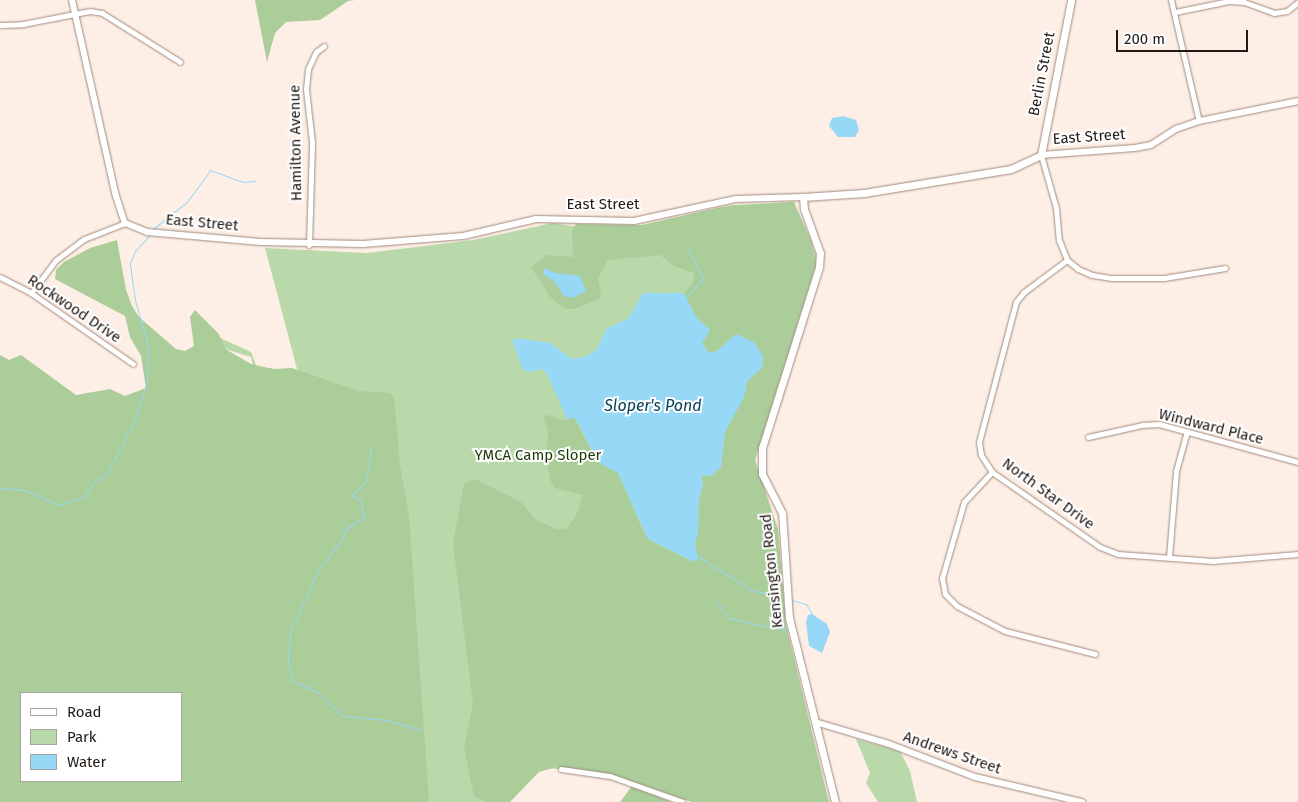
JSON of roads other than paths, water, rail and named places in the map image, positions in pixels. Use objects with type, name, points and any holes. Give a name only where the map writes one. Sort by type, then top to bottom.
[{"type":"main road","name":"Berlin Street","points":[[1041,154],[1071,0]]},
{"type":"main road","name":"East Street","points":[[803,197],[864,194],[1011,169],[1041,154]]},
{"type":"main road","name":"Kensington Road","points":[[803,197],[804,208],[820,253],[819,267],[762,448],[762,474],[782,513],[789,618],[834,802]]},
{"type":"street","points":[[31,293],[56,260],[84,239],[125,223],[115,193],[72,0]]},
{"type":"street","points":[[1171,0],[1199,120]]},
{"type":"street","points":[[1175,12],[1230,1],[1244,2],[1274,13],[1287,11],[1298,2]]},
{"type":"street","points":[[0,25],[24,24],[74,12],[102,13],[180,62]]},
{"type":"street","name":"Hamilton Avenue","points":[[309,245],[312,142],[306,89],[308,69],[316,52],[324,46]]},
{"type":"street","name":"East Street","points":[[1041,154],[1135,148],[1151,145],[1176,129],[1199,120],[1298,101]]},
{"type":"street","points":[[1041,154],[1056,208],[1060,240],[1067,260],[1092,275],[1112,278],[1164,278],[1225,268]]},
{"type":"street","name":"East Street","points":[[125,223],[148,232],[309,245],[463,236],[536,219],[634,221],[736,199],[803,197]]},
{"type":"street","name":"North Star Drive","points":[[1067,260],[1024,292],[1016,302],[979,442],[981,455],[992,472],[1100,547],[1118,554],[1213,562],[1298,554]]},
{"type":"street","name":"Rockwood Drive","points":[[0,277],[31,293],[133,364]]},
{"type":"street","name":"Windward Place","points":[[1088,437],[1142,425],[1187,431],[1298,462]]},
{"type":"street","points":[[1169,557],[1176,471],[1187,431]]},
{"type":"street","points":[[992,472],[964,502],[942,578],[945,594],[957,606],[1005,631],[1095,654]]},
{"type":"street","name":"Andrews Street","points":[[815,722],[889,744],[975,777],[1082,802]]},
{"type":"street","points":[[561,769],[610,776],[683,802]]},
{"type":"water","points":[[843,116],[856,120],[859,130],[855,137],[838,137],[829,126],[832,118]]},
{"type":"water","points":[[544,268],[555,273],[580,276],[586,291],[572,298],[564,296],[554,281],[543,274]]},
{"type":"water","name":"Sloper's Pond","points":[[643,293],[684,293],[696,317],[710,330],[702,343],[709,353],[717,351],[736,334],[754,342],[763,356],[762,368],[747,381],[744,397],[725,432],[721,467],[711,476],[701,475],[703,485],[699,500],[698,532],[695,545],[698,558],[694,562],[648,539],[618,473],[598,462],[578,423],[574,418],[567,419],[546,372],[541,369],[529,372],[523,370],[513,343],[513,339],[523,339],[550,343],[572,359],[587,356],[597,349],[606,329],[629,318]]},
{"type":"water","points":[[812,614],[827,624],[830,632],[822,653],[809,646],[806,622],[808,615]]},
{"type":"waterway","points":[[153,229],[187,202],[210,170],[243,182],[255,181]]},
{"type":"waterway","points":[[0,488],[24,490],[59,505],[83,497],[94,482],[107,474],[136,417],[147,382],[148,345],[135,300],[130,263],[135,251],[149,236]]},
{"type":"waterway","points":[[687,248],[703,278],[687,296]]},
{"type":"waterway","points":[[371,446],[366,481],[352,495],[360,500],[364,517],[343,531],[344,536],[318,571],[290,632],[288,661],[292,681],[318,692],[343,716],[386,720],[421,730]]},
{"type":"waterway","points":[[696,555],[753,591],[768,593],[781,599]]},
{"type":"waterway","points":[[791,600],[806,604],[812,614]]},
{"type":"waterway","points":[[717,601],[729,618],[787,631]]},
{"type":"park label","name":"YMCA Camp Sloper","points":[[538,456]]}]
